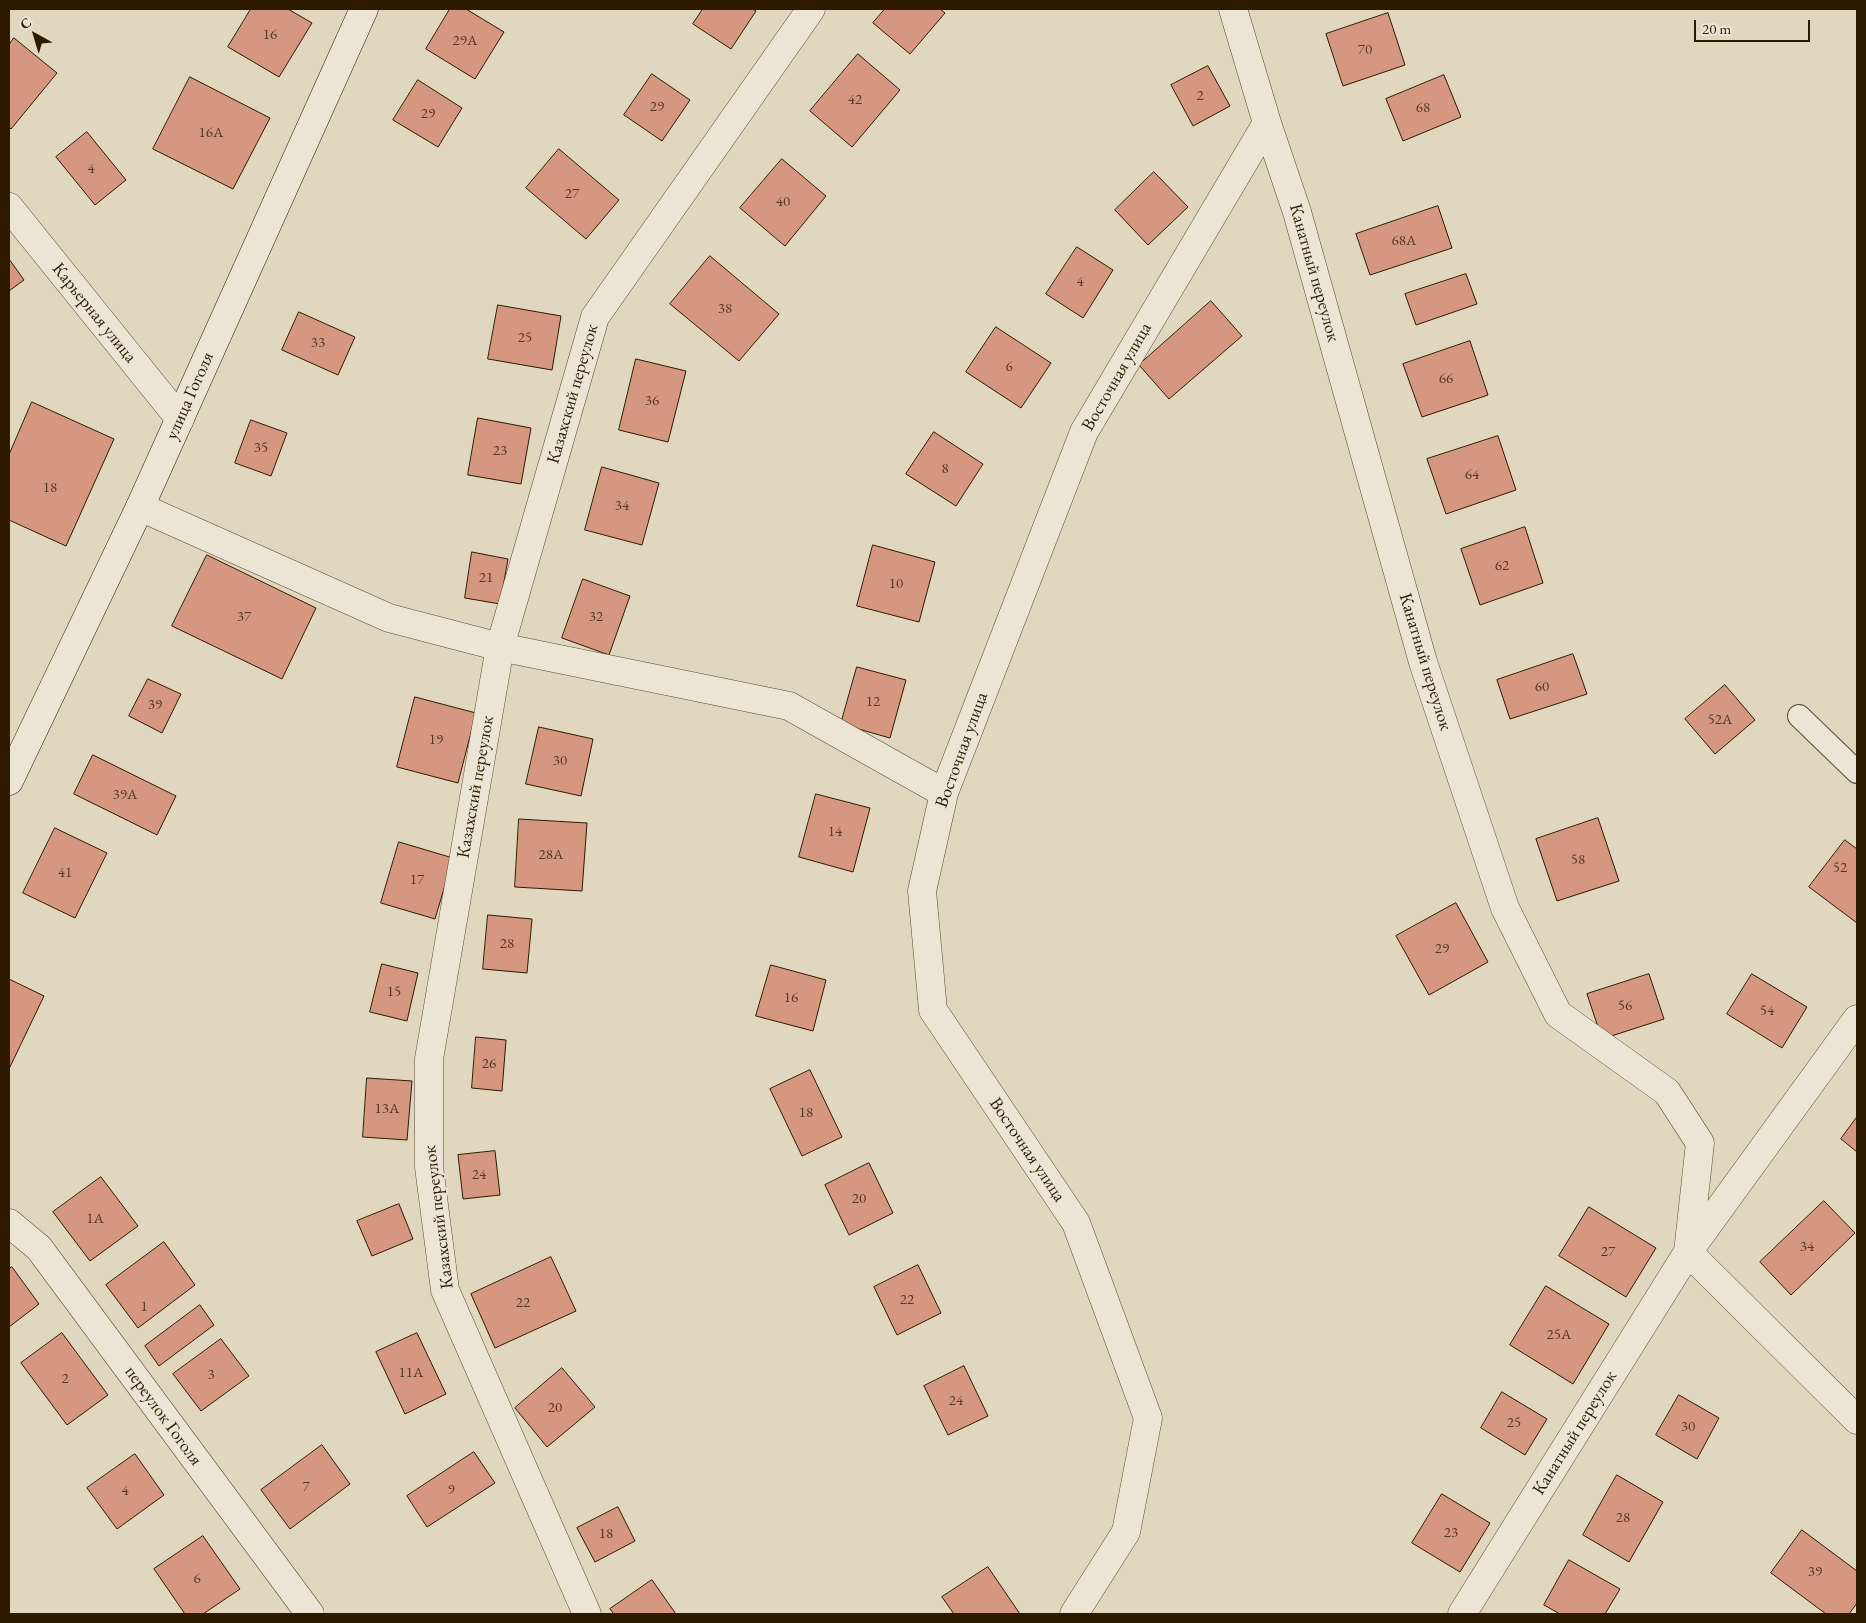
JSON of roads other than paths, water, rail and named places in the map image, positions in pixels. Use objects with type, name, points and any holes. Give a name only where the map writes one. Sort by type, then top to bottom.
[{"type":"street","name":"Казахский переулок","points":[[587,1614],[445,1290],[429,1167],[429,1059],[500,647],[595,317],[812,9]]},
{"type":"street","name":"Канатный переулок","points":[[1233,9],[1267,123],[1297,212],[1423,662],[1505,908],[1558,1014],[1667,1092],[1700,1143],[1688,1252]]},
{"type":"street","name":"улица Гоголя","points":[[9,781],[140,508],[359,11]]},
{"type":"street","name":"Восточная улица","points":[[1074,1614],[1126,1532],[1148,1418],[1076,1223],[933,1010],[922,891],[944,793],[1084,432],[1267,123]]},
{"type":"street","name":"Карьерная улица","points":[[9,207],[180,419]]},
{"type":"street","points":[[140,508],[389,618],[500,647],[789,706],[944,793]]},
{"type":"street","name":"Канатный переулок","points":[[1462,1614],[1688,1252],[1857,1019]]},
{"type":"street","name":"переулок Гоголя","points":[[9,1223],[39,1248],[310,1614]]},
{"type":"street","points":[[1688,1252],[1857,1420]]},
{"type":"lane","points":[[1799,716],[1857,772]]}]
